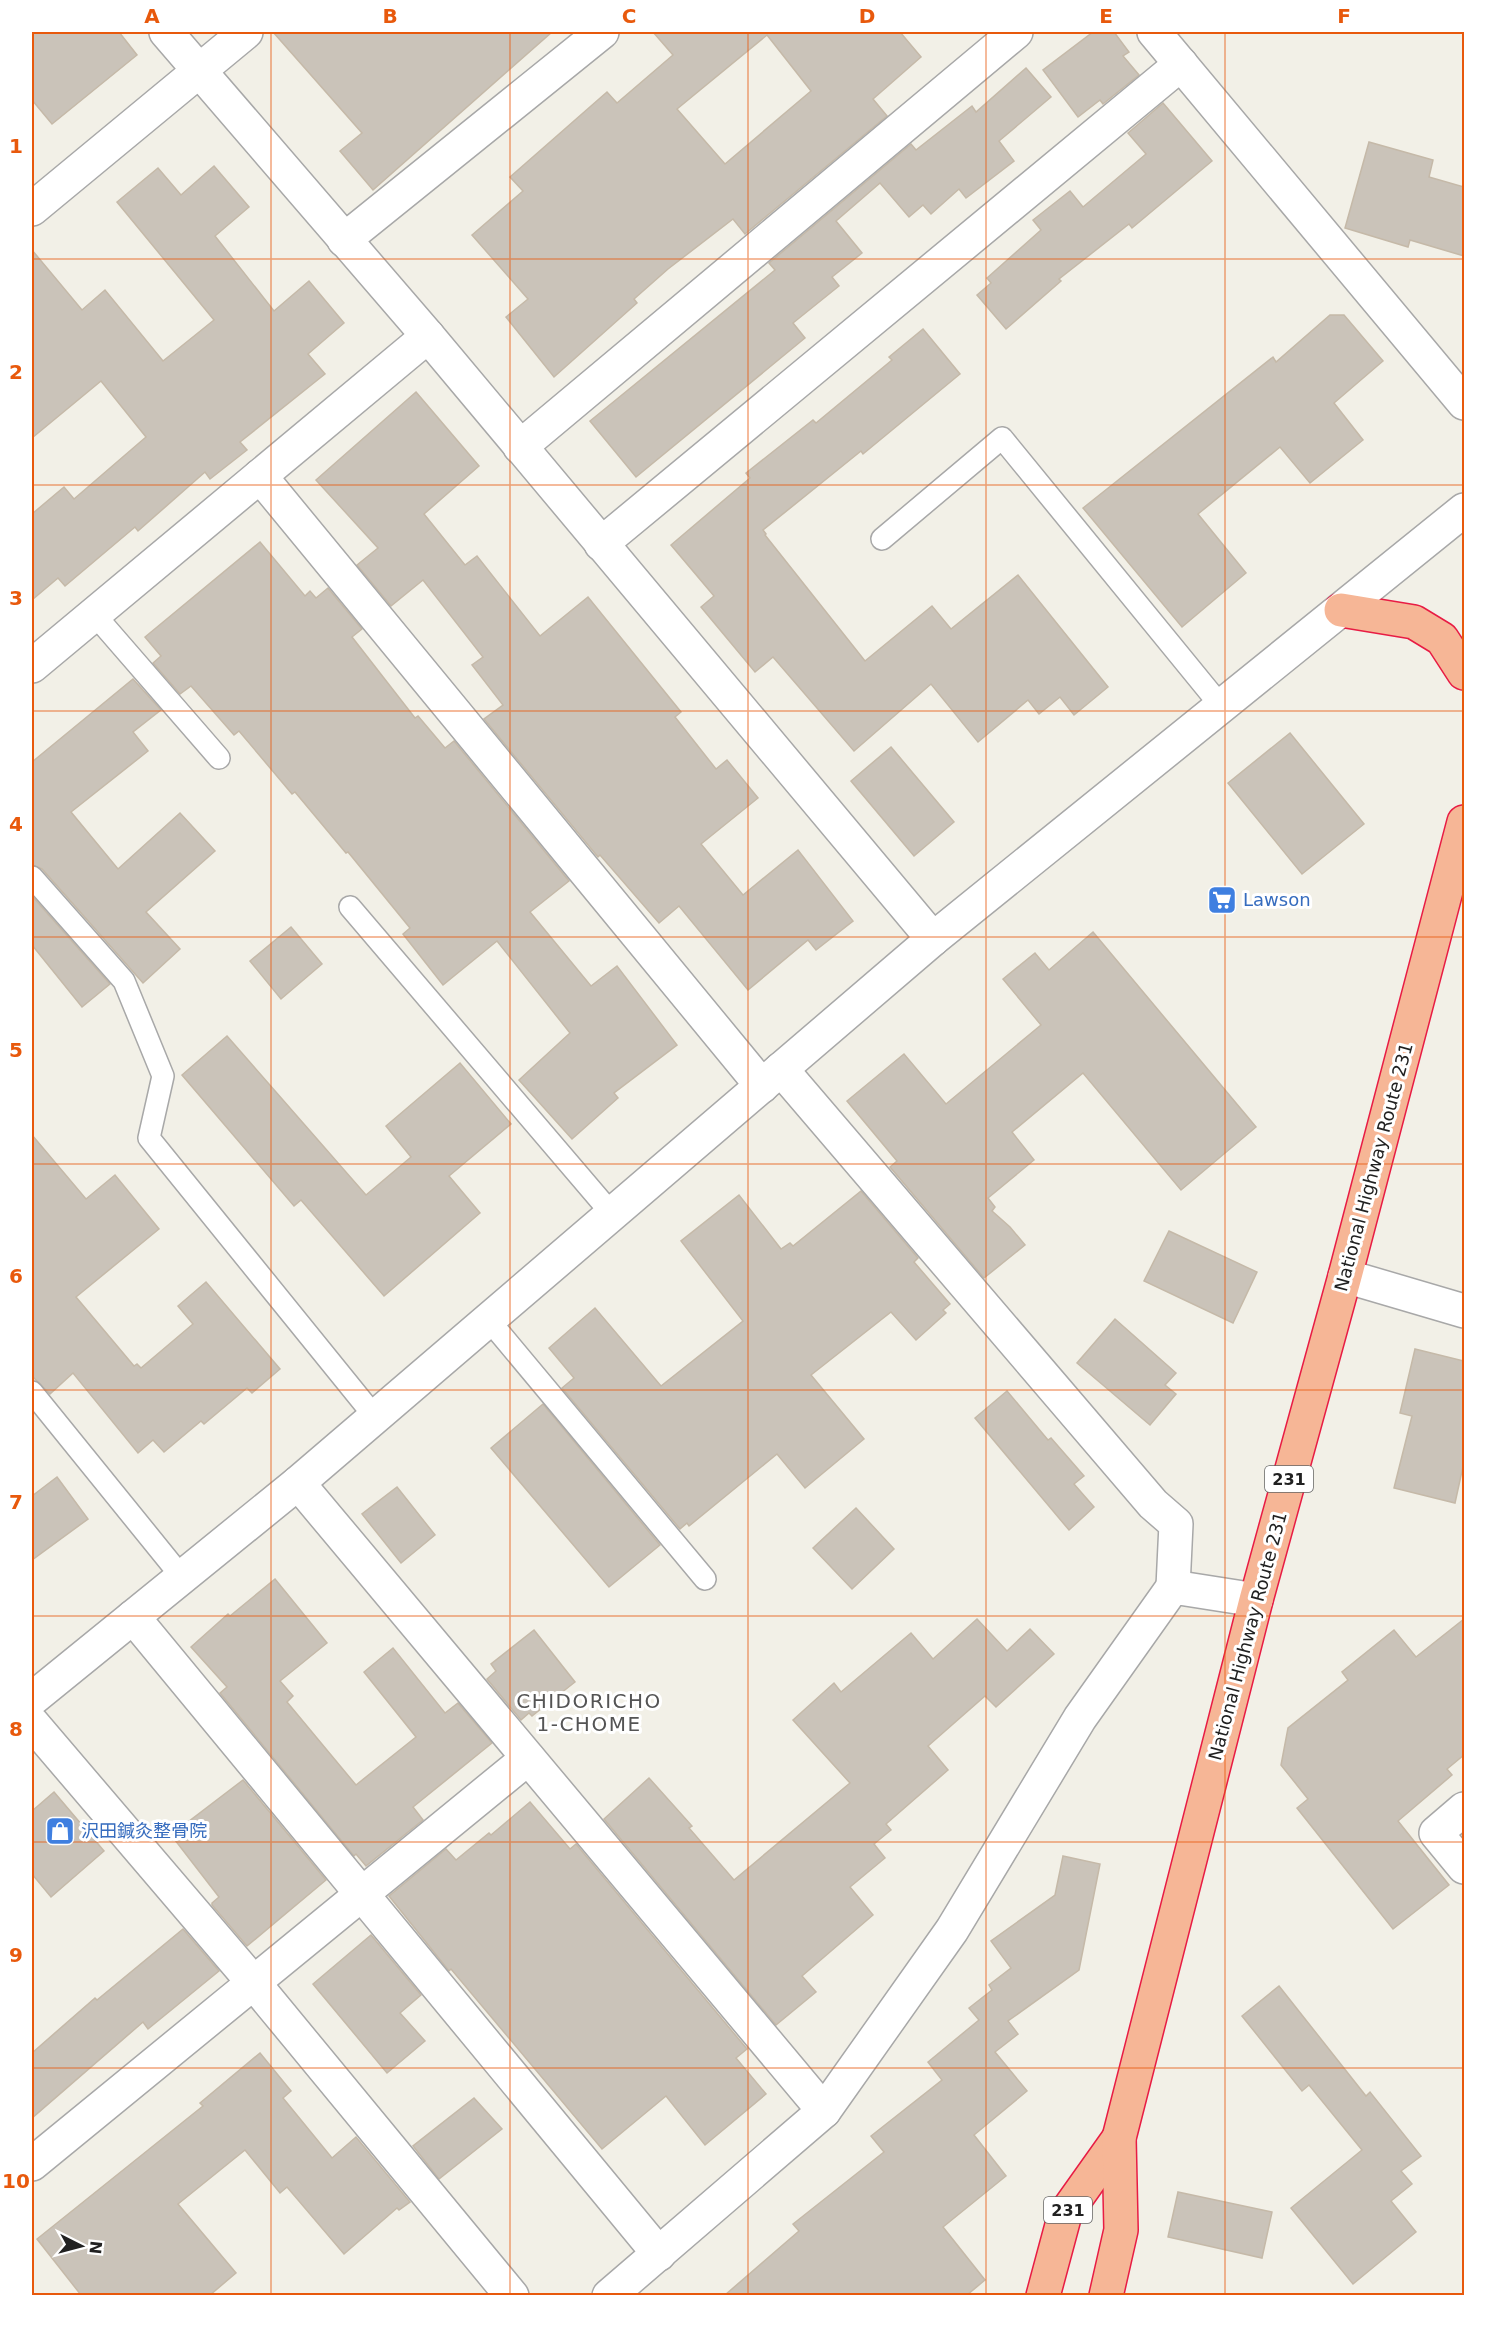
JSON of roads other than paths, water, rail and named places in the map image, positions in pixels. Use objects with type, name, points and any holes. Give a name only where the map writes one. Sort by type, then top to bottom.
[{"type":"highway","points":[[1341,610],[1414,622],[1442,639],[1464,673]]},
{"type":"highway","name":"National Highway Route 231","points":[[1106,2295],[1121,2230],[1119,2138],[1256,1600],[1345,1276],[1464,822]]},
{"type":"highway","name":"National Highway Route 231","points":[[1043,2295],[1065,2214],[1119,2138]]},
{"type":"street","points":[[166,32],[428,336],[933,939]]},
{"type":"street","points":[[32,209],[246,32]]},
{"type":"street","points":[[344,240],[602,32]]},
{"type":"street","points":[[520,447],[1016,32]]},
{"type":"street","points":[[1154,32],[1464,403]]},
{"type":"street","points":[[601,544],[1181,64]]},
{"type":"street","points":[[32,666],[428,336]]},
{"type":"street","points":[[260,476],[771,1078],[1153,1504],[1176,1524],[1173,1587],[1080,1718],[952,1930],[824,2111],[609,2295]]},
{"type":"street","points":[[32,1699],[298,1483],[933,939],[1464,510]]},
{"type":"street","points":[[1345,1276],[1464,1311]]},
{"type":"street","points":[[298,1483],[824,2111]]},
{"type":"street","points":[[1173,1587],[1256,1600]]},
{"type":"street","points":[[133,1617],[658,2254]]},
{"type":"street","points":[[32,1723],[253,1982],[512,2295]]},
{"type":"street","points":[[32,2164],[528,1758]]},
{"type":"street","points":[[1464,1809],[1436,1833],[1464,1867]]},
{"type":"lane","points":[[882,539],[1002,438],[1221,706]]},
{"type":"lane","points":[[94,614],[219,758]]},
{"type":"lane","points":[[32,877],[124,981],[163,1076],[149,1138],[375,1417]]},
{"type":"lane","points":[[350,907],[612,1214]]},
{"type":"lane","points":[[488,1319],[705,1579]]},
{"type":"lane","points":[[32,1392],[181,1576]]},
{"type":"place","name":"Lawson","points":[[1222,900]]},
{"type":"place","name":"沢田鍼灸整骨院","points":[[60,1831]]},
{"type":"district","name":"CHIDORICHO 1-CHOME","points":[[589,1712]]}]
